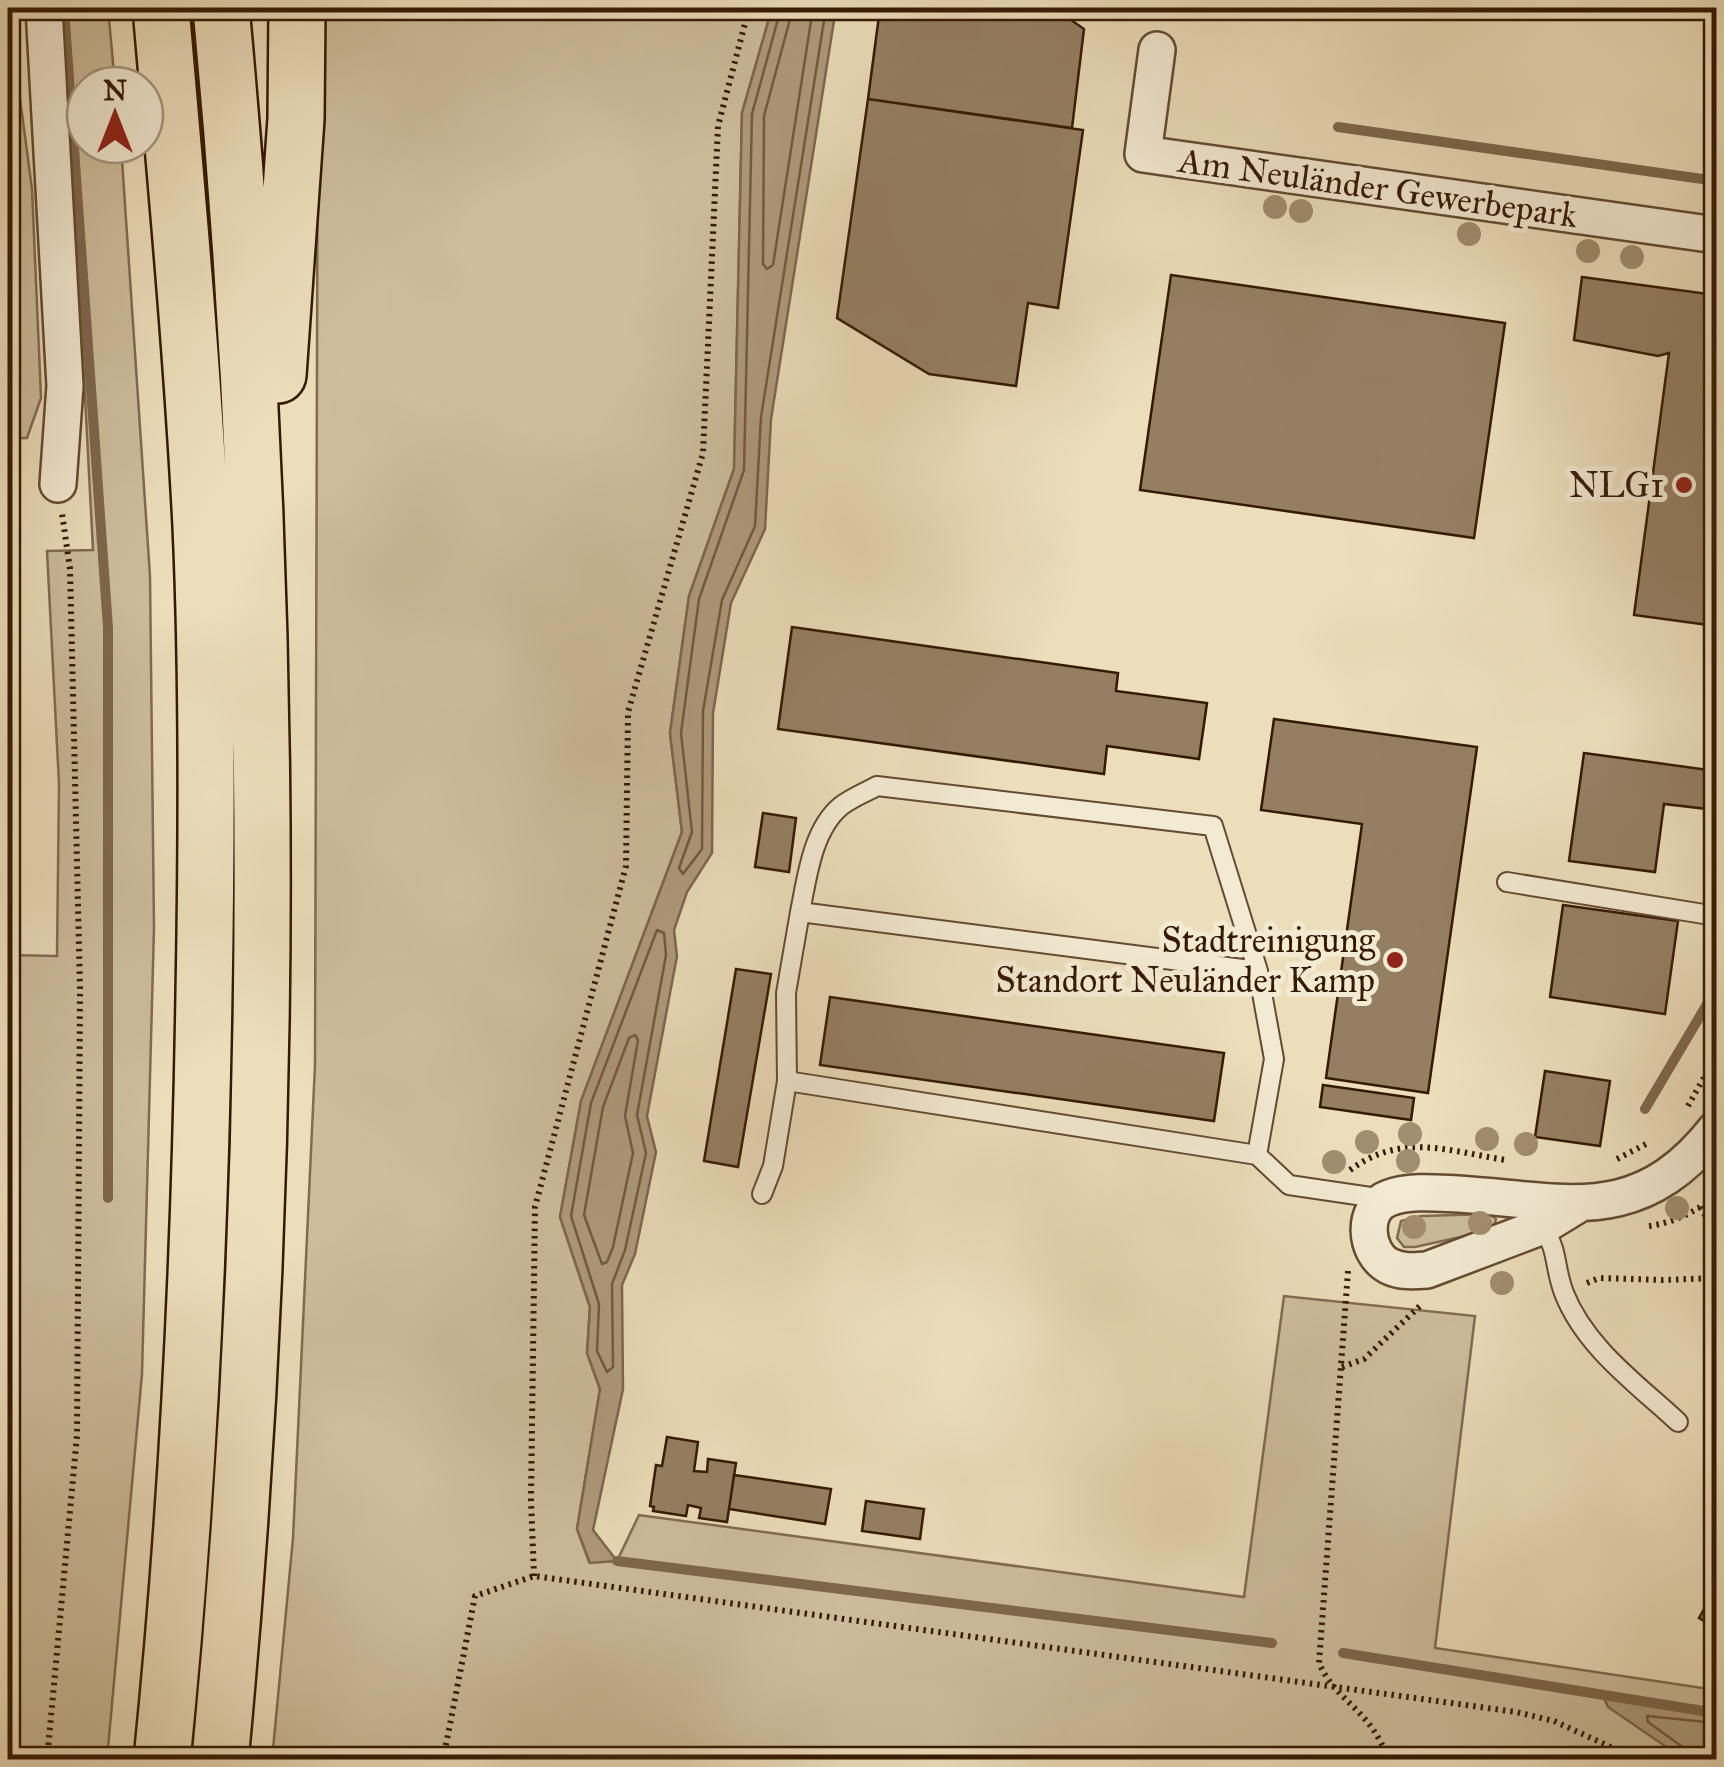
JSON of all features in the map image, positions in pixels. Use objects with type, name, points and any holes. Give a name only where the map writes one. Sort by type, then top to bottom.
[{"type":"highway","points":[[161,8],[201,527],[207,805],[203,1081],[193,1337],[178,1593],[162,1760]]},
{"type":"highway","points":[[220,1760],[251,1335],[261,1084],[264,821],[261,618],[248,356],[221,8]]},
{"type":"highway","points":[[261,618],[296,119],[296,8]]},
{"type":"street","points":[[44,8],[66,386],[58,484]]},
{"type":"street","name":"Am Neuländer Gewerbepark","points":[[1158,50],[1143,154],[1716,235]]},
{"type":"street","points":[[1579,1204],[1543,1226],[1427,1270],[1407,1271],[1390,1266],[1378,1257],[1370,1240],[1374,1210],[1384,1199],[1406,1193],[1579,1204],[1615,1200],[1660,1182],[1699,1152],[1716,1129]]},
{"type":"lane","points":[[762,1194],[773,1166],[786,1081],[786,992],[809,866],[818,841],[839,808],[877,786],[1213,826],[1258,972],[1274,1059],[1257,1155]]},
{"type":"lane","points":[[1508,882],[1716,916]]},
{"type":"lane","points":[[800,912],[1258,972]]},
{"type":"lane","points":[[786,1081],[1257,1155],[1289,1185],[1384,1199]]},
{"type":"lane","points":[[1543,1226],[1555,1247],[1564,1294],[1596,1347],[1678,1422]]},
{"type":"path","points":[[534,1576],[531,1500],[536,1207],[626,866],[628,712],[704,453],[718,126],[748,8]]},
{"type":"path","points":[[47,1760],[77,1435],[80,988],[70,569],[58,484]]},
{"type":"path","points":[[1685,1111],[1716,1056]]},
{"type":"path","points":[[1616,1159],[1656,1138]]},
{"type":"path","points":[[1345,1193],[1348,1172],[1372,1155],[1395,1148],[1416,1147],[1520,1162]]},
{"type":"path","points":[[1637,1228],[1664,1224],[1716,1196]]},
{"type":"path","points":[[1700,1207],[1716,1233]]},
{"type":"path","points":[[1348,1267],[1319,1662],[1325,1677],[1374,1726],[1388,1760]]},
{"type":"path","points":[[1564,1294],[1599,1278],[1716,1278]]},
{"type":"path","points":[[1342,1367],[1364,1359],[1427,1299]]},
{"type":"path","points":[[443,1760],[475,1596],[534,1576],[1516,1712],[1554,1721],[1639,1760]]},
{"type":"shaded area","points":[[8,8],[32,189],[41,398],[27,438],[8,438]]},
{"type":"shaded area","points":[[53,8],[108,8],[113,65],[65,65],[65,142]]},
{"type":"shaded area","points":[[318,8],[772,8],[742,113],[734,469],[689,596],[670,733],[682,832],[581,1101],[560,1217],[590,1307],[587,1353],[600,1389],[577,1529],[589,1562],[617,1561],[639,1515],[1244,1597],[1284,1296],[1475,1316],[1435,1648],[1716,1690],[1716,1759],[272,1760],[293,1538],[315,1065]]},
{"type":"shaded area","points":[[67,165],[122,165],[150,576],[154,928],[142,1374],[107,1759],[8,1760],[8,955],[57,956],[59,784],[47,551],[93,550],[81,320]]},
{"type":"shaded area","points":[[1490,1214],[1496,1219],[1488,1231],[1415,1247],[1404,1247],[1397,1238],[1401,1221],[1421,1216]]},
{"type":"water","points":[[772,8],[836,8],[771,419],[765,529],[731,603],[713,713],[712,853],[687,892],[674,930],[677,956],[647,1116],[656,1152],[635,1254],[622,1285],[623,1389],[593,1530],[617,1561],[590,1563],[577,1529],[600,1389],[587,1353],[590,1307],[560,1217],[581,1101],[682,832],[670,733],[689,596],[734,469],[742,113]]},
{"type":"water","points":[[1603,1696],[1716,1713],[1716,1759],[1684,1759],[1608,1707]]},
{"type":"building","points":[[880,8],[1057,10],[1084,29],[1072,128],[868,99]]},
{"type":"building","points":[[868,99],[1083,130],[1058,308],[1028,303],[1016,386],[929,374],[837,318]]},
{"type":"building","points":[[1171,275],[1505,323],[1474,538],[1140,490]]},
{"type":"building","name":"NLG1","points":[[1582,277],[1716,295],[1716,626],[1634,615],[1669,353],[1658,356],[1574,340]]},
{"type":"building","points":[[792,627],[1118,673],[1116,691],[1207,703],[1199,759],[1107,746],[1104,774],[778,729]]},
{"type":"building","name":"Stadtreinigung Standort Neuländer Kamp","points":[[1274,719],[1477,747],[1428,1093],[1326,1078],[1362,824],[1261,810]]},
{"type":"building","points":[[1584,753],[1716,771],[1716,810],[1664,804],[1655,872],[1569,861]]},
{"type":"building","points":[[763,813],[796,818],[789,872],[755,867]]},
{"type":"building","points":[[1563,905],[1678,921],[1665,1014],[1550,997]]},
{"type":"building","points":[[736,969],[771,974],[738,1167],[704,1161]]},
{"type":"building","points":[[830,997],[1224,1053],[1214,1121],[820,1065]]},
{"type":"building","points":[[1545,1071],[1610,1081],[1600,1146],[1535,1137]]},
{"type":"building","points":[[1323,1085],[1414,1098],[1411,1120],[1320,1107]]},
{"type":"building","points":[[667,1437],[698,1442],[694,1471],[707,1472],[708,1459],[736,1463],[727,1522],[699,1518],[701,1508],[688,1505],[686,1516],[653,1511],[650,1506],[656,1465],[662,1466]]},
{"type":"building","points":[[734,1475],[831,1489],[825,1524],[729,1509]]},
{"type":"building","points":[[866,1501],[924,1509],[920,1539],[862,1531]]},
{"type":"building","points":[[1716,1588],[1716,1628],[1699,1618]]},
{"type":"waterway","points":[[64,8],[108,628],[108,1198]]},
{"type":"waterway","points":[[1338,127],[1716,181]]},
{"type":"waterway","points":[[1645,1109],[1716,989]]},
{"type":"waterway","points":[[617,1561],[1272,1643]]},
{"type":"waterway","points":[[1343,1653],[1716,1713]]},
{"type":"place","name":"NLG1","points":[[1684,485]]},
{"type":"place","name":"Stadtreinigung Standort Neuländer Kamp","points":[[1395,960]]}]
